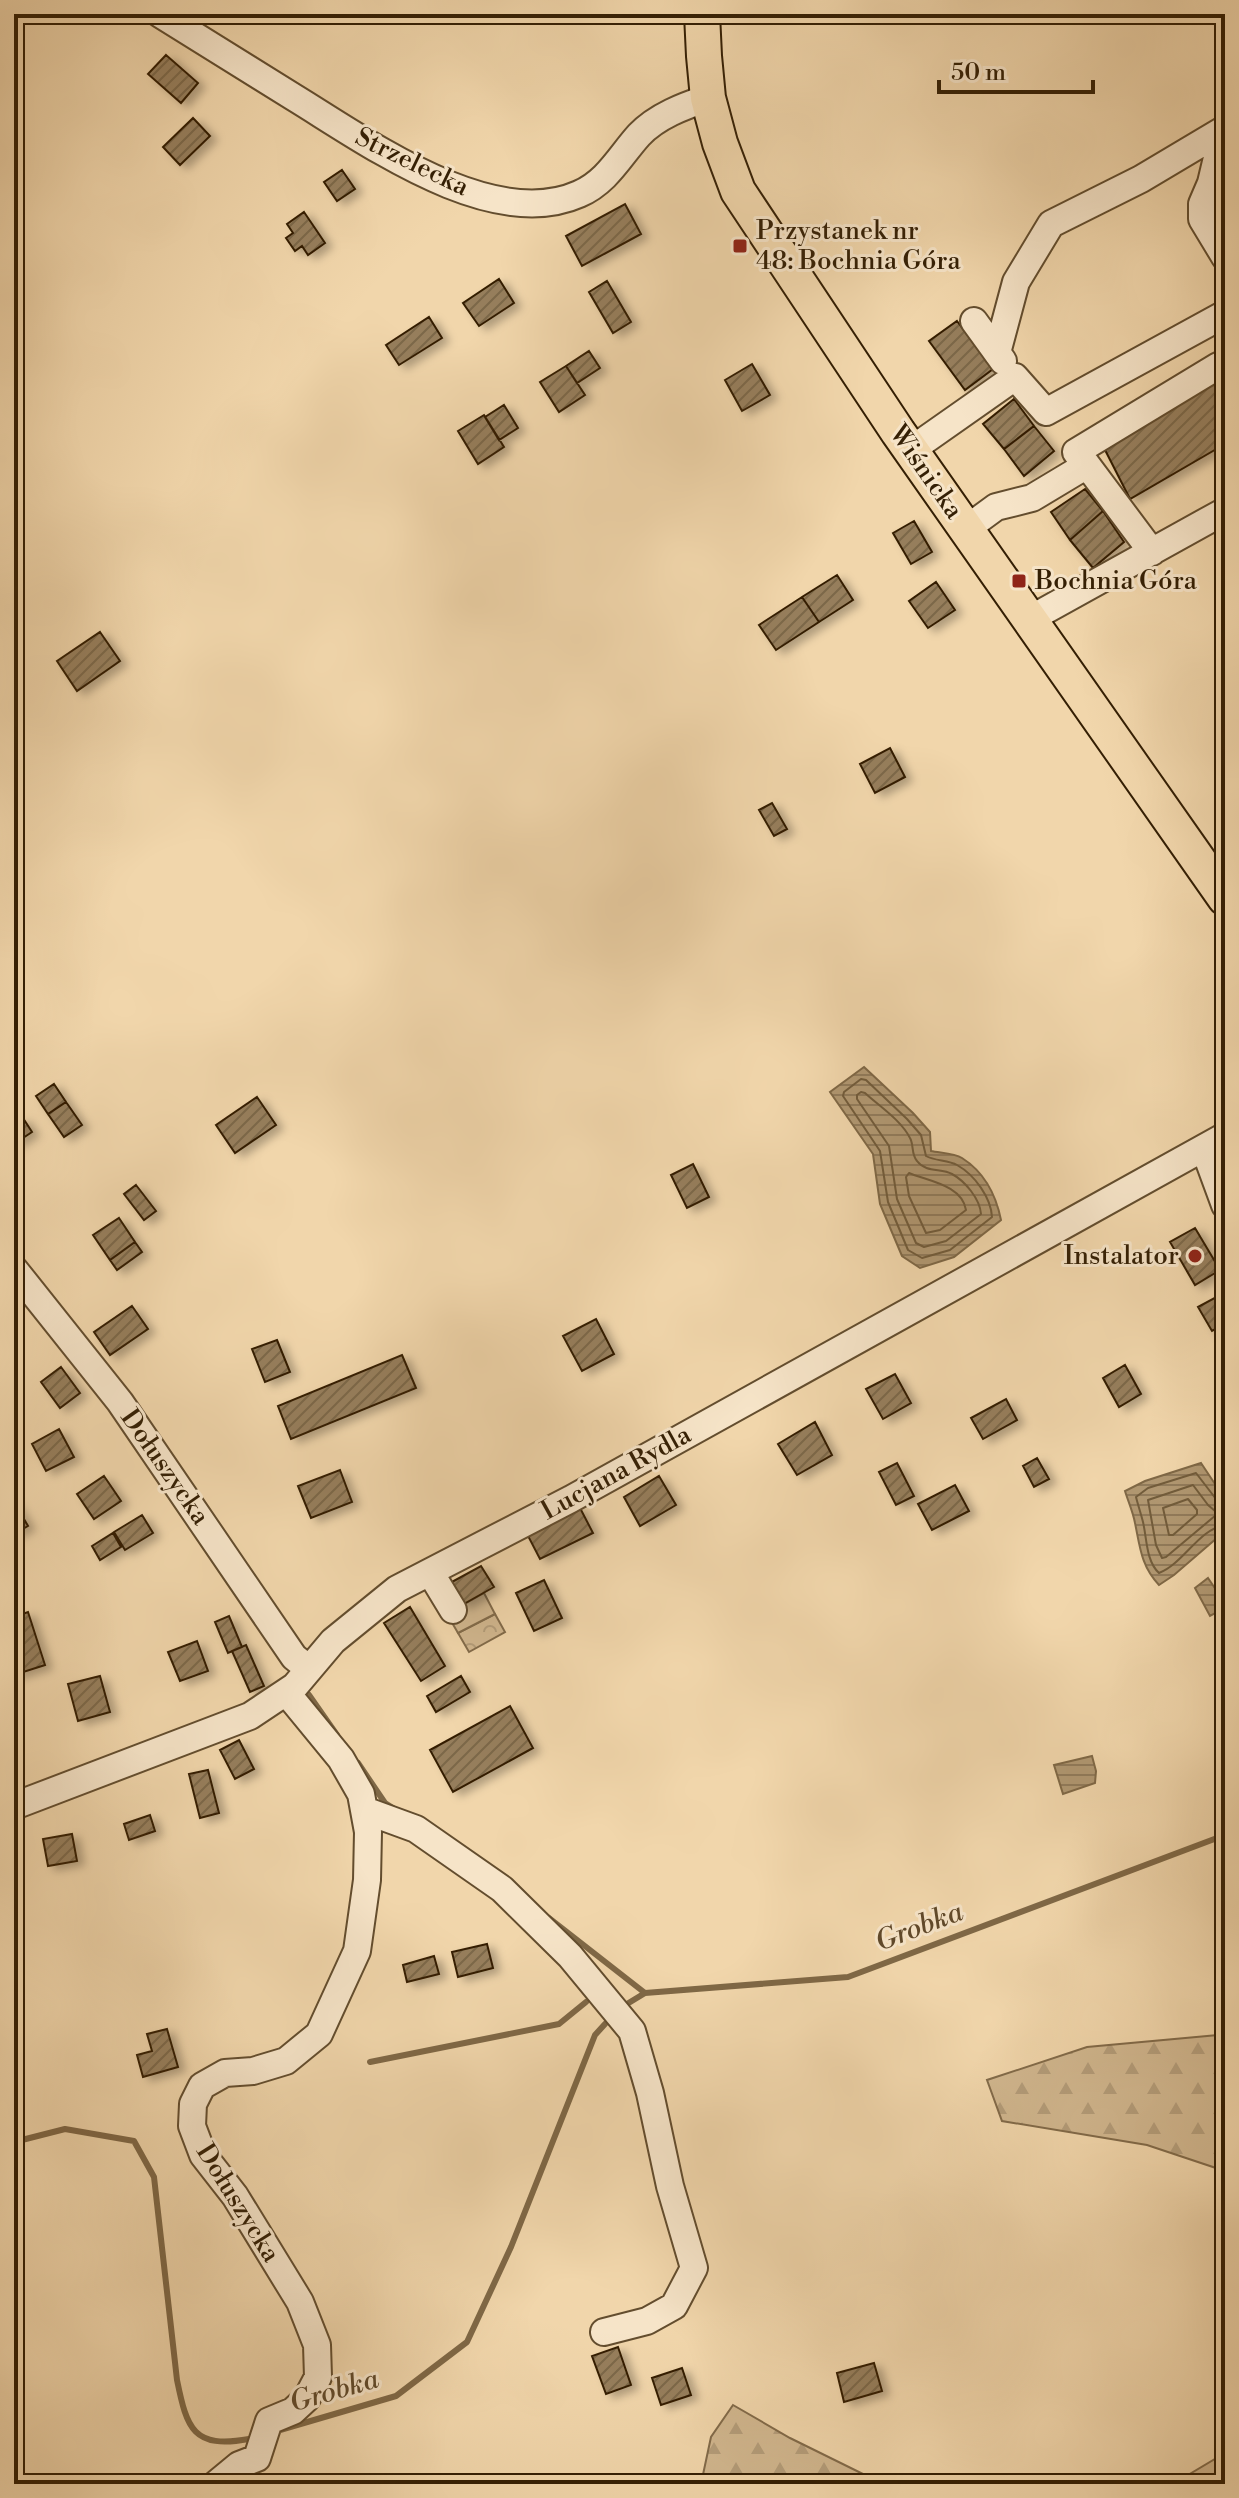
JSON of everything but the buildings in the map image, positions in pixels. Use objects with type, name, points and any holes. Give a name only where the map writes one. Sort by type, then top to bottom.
[{"type":"main road","name":"Wiśnicka","points":[[702,14],[708,98],[738,191],[911,450],[1225,898]]},
{"type":"street","name":"Strzelecka","points":[[160,14],[382,151],[437,180],[477,195],[509,202],[555,202],[580,193],[605,177],[641,132],[663,117],[708,98]]},
{"type":"street","points":[[1220,132],[1211,183],[1202,204],[1202,219],[1225,257]]},
{"type":"street","points":[[997,353],[1016,282],[1051,224],[1141,179],[1220,132]]},
{"type":"street","points":[[974,321],[1015,377],[1046,412],[1225,314]]},
{"type":"street","points":[[1148,355],[1171,393]]},
{"type":"street","points":[[1152,552],[1076,452],[1218,366]]},
{"type":"street","points":[[911,450],[1015,377]]},
{"type":"street","points":[[966,529],[996,507],[1032,498],[1087,465]]},
{"type":"street","points":[[1030,619],[1225,511]]},
{"type":"street","points":[[1214,1142],[1225,1205]]},
{"type":"street","name":"Lucjana Rydla","points":[[14,1806],[250,1716],[295,1686],[333,1641],[397,1589],[571,1499],[1214,1142]]},
{"type":"street","name":"Dołuszycka","points":[[14,1269],[120,1402],[294,1657],[309,1669]]},
{"type":"street","points":[[430,1572],[453,1610]]},
{"type":"street","name":"Dołuszycka","points":[[216,2484],[239,2465],[257,2458],[269,2421],[293,2411],[307,2398],[318,2377],[317,2345],[300,2302],[235,2196],[203,2155],[192,2126],[193,2104],[202,2086],[225,2073],[253,2071],[286,2061],[319,2034],[357,1951],[367,1880],[368,1832],[361,1794],[341,1759],[286,1692]]},
{"type":"street","points":[[364,1810],[416,1829],[502,1889],[570,1956],[632,2031],[650,2093],[670,2186],[694,2268],[674,2306],[647,2321],[604,2332]]},
{"type":"green space","points":[[484,1593],[495,1614],[458,1633],[447,1614]]},
{"type":"green space","points":[[495,1614],[505,1632],[469,1652],[458,1633]]},
{"type":"green space","points":[[1225,2032],[1225,2171],[1147,2145],[1002,2121],[987,2080],[1087,2047]]},
{"type":"green space","points":[[733,2405],[790,2438],[867,2476],[909,2484],[701,2484],[711,2437]]},
{"type":"green space","points":[[1225,2453],[1225,2484],[1173,2484]]},
{"type":"water","points":[[864,1067],[930,1132],[931,1151],[962,1158],[983,1177],[992,1193],[1001,1220],[954,1257],[920,1268],[902,1256],[880,1204],[873,1154],[830,1092]]},
{"type":"water","points":[[1201,1463],[1225,1499],[1225,1531],[1159,1585],[1145,1563],[1125,1491],[1145,1481]]},
{"type":"water","points":[[1208,1578],[1225,1603],[1225,1608],[1210,1616],[1195,1588]]},
{"type":"water","points":[[1092,1756],[1095,1783],[1063,1794],[1054,1765]]},
{"type":"waterway","points":[[309,1695],[337,1735]]},
{"type":"waterway","points":[[358,1763],[385,1803],[396,1810]]},
{"type":"waterway","name":"Grobka","points":[[622,2007],[645,1993],[848,1977],[1225,1835]]},
{"type":"waterway","points":[[549,1918],[645,1993]]},
{"type":"waterway","points":[[370,2062],[559,2024],[586,2002]]},
{"type":"waterway","name":"Grobka","points":[[280,2430],[396,2396],[467,2342],[511,2247],[595,2035],[605,2024]]},
{"type":"waterway","name":"Grobka","points":[[14,2142],[65,2129],[134,2141],[154,2177],[177,2380],[189,2423],[204,2438],[216,2441],[249,2439]]},
{"type":"place","name":"Przystanek nr 48: Bochnia Góra","points":[[740,246]]},
{"type":"place","name":"Bochnia Góra","points":[[1019,581]]},
{"type":"place","name":"Instalator","points":[[1195,1256]]}]
